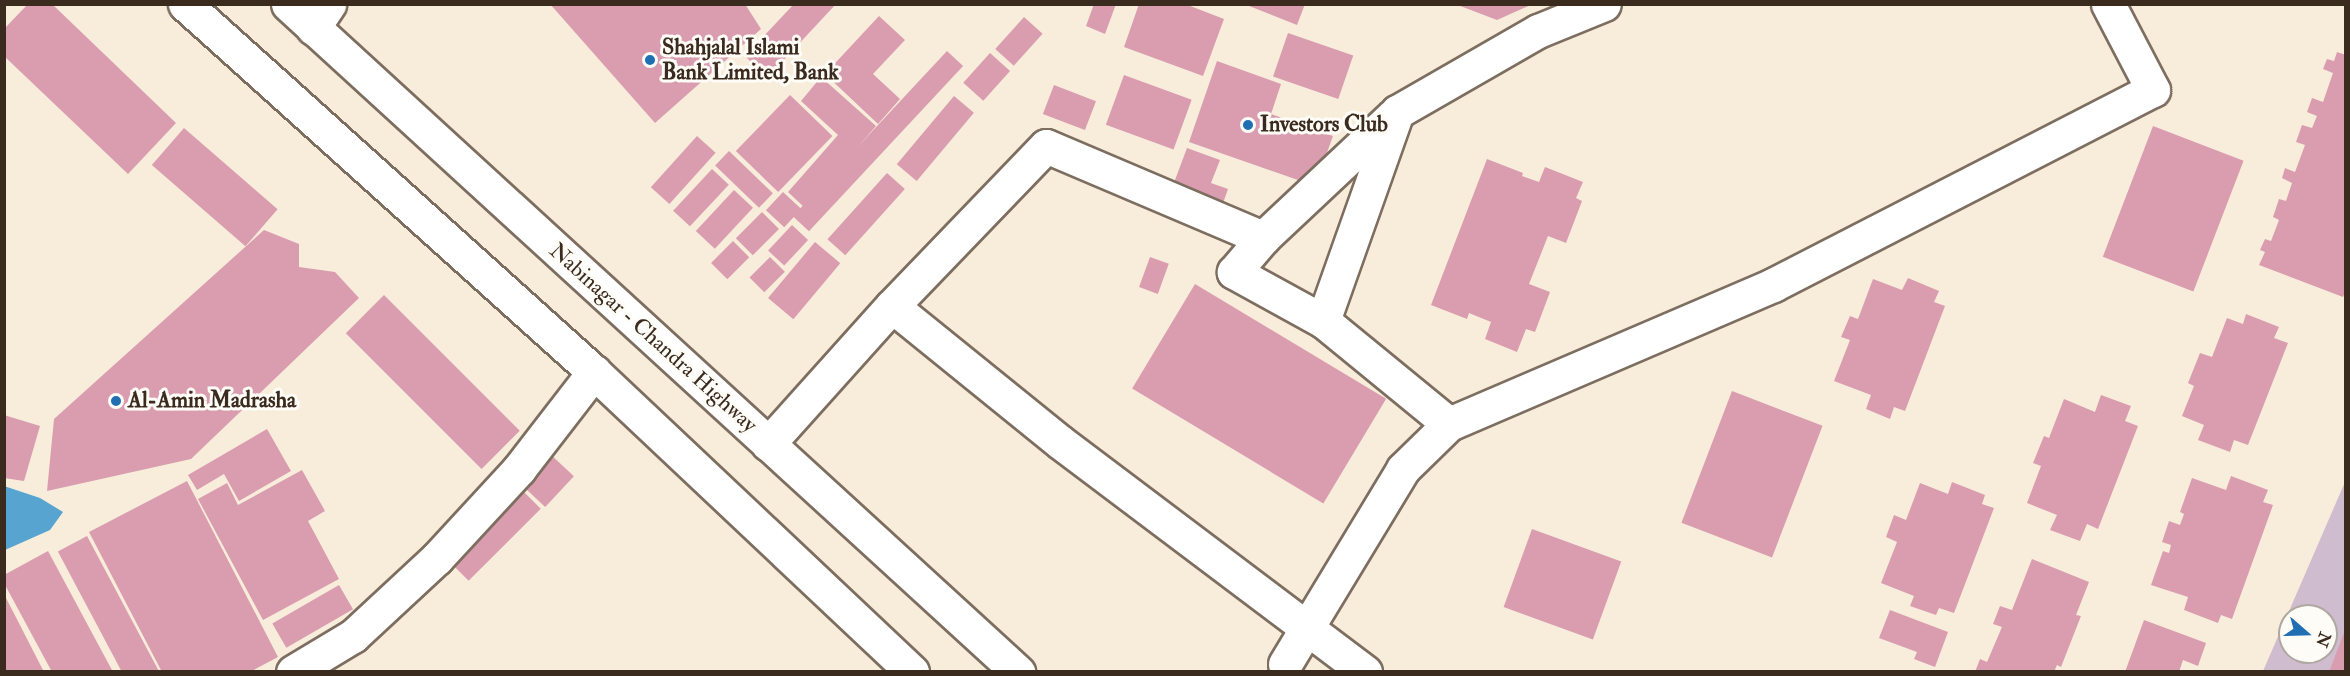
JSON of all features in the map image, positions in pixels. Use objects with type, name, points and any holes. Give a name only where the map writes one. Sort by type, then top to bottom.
[{"type":"main road","points":[[185,4],[594,372],[912,672]]},
{"type":"main road","name":"Nabinagar - Chandra Highway","points":[[288,4],[321,16],[768,444],[1018,672]]},
{"type":"main road","points":[[1449,424],[1323,321],[1234,272],[1263,238],[1397,112],[1538,31],[1604,4]]},
{"type":"main road","points":[[1287,669],[1403,469],[1449,424],[1773,285],[2153,90],[2108,4]]},
{"type":"main road","points":[[1323,321],[1397,112]]},
{"type":"main road","points":[[768,444],[892,306],[1046,146],[1263,238]]},
{"type":"main road","points":[[892,306],[1060,442],[1310,628],[1365,672]]},
{"type":"main road","points":[[293,672],[353,636],[437,558],[519,469],[594,372]]},
{"type":"shaded area","points":[[2345,482],[2345,671],[2263,671],[2278,636],[2278,664],[2338,664],[2338,604],[2292,604]]},
{"type":"water","points":[[4,486],[40,498],[63,512],[50,530],[5,550]]},
{"type":"building","points":[[28,4],[52,4],[176,123],[128,174],[4,56],[4,29]]},
{"type":"building","points":[[550,4],[745,4],[761,29],[655,123]]},
{"type":"building","points":[[794,4],[836,4],[767,78],[745,56]]},
{"type":"building","points":[[1094,4],[1116,4],[1105,34],[1086,26]]},
{"type":"building","points":[[1139,4],[1185,4],[1224,19],[1203,76],[1124,47]]},
{"type":"building","points":[[1244,4],[1305,4],[1297,25]]},
{"type":"building","points":[[1455,4],[1533,4],[1497,20]]},
{"type":"building","points":[[879,16],[905,40],[873,74],[900,99],[878,124],[825,74]]},
{"type":"building","points":[[1024,17],[1043,34],[1014,66],[995,49]]},
{"type":"building","points":[[1288,33],[1353,55],[1338,99],[1273,76]]},
{"type":"building","points":[[947,51],[963,66],[809,231],[793,216]]},
{"type":"building","points":[[2337,52],[2346,55],[2346,290],[2343,297],[2259,265],[2265,252],[2260,250],[2265,239],[2271,241],[2279,220],[2273,217],[2279,199],[2286,201],[2292,183],[2282,178],[2285,168],[2295,172],[2305,145],[2296,142],[2302,125],[2312,128],[2317,116],[2307,112],[2312,98],[2323,102],[2333,73],[2323,69],[2327,59],[2334,61]]},
{"type":"building","points":[[990,53],[1010,71],[983,101],[963,83]]},
{"type":"building","name":"Investors Club","points":[[1217,61],[1281,84],[1271,114],[1333,136],[1315,186],[1189,142]]},
{"type":"building","points":[[1124,75],[1192,100],[1174,149],[1106,125]]},
{"type":"building","points":[[821,77],[876,126],[805,208],[788,192],[838,135],[801,101]]},
{"type":"building","points":[[1054,85],[1096,101],[1085,130],[1043,114]]},
{"type":"building","points":[[790,95],[832,136],[778,192],[736,151]]},
{"type":"building","points":[[954,96],[974,113],[917,181],[897,164]]},
{"type":"building","points":[[2153,126],[2244,161],[2193,291],[2103,257]]},
{"type":"building","points":[[184,128],[278,209],[245,246],[152,165]]},
{"type":"building","points":[[697,136],[716,153],[669,204],[651,187]]},
{"type":"building","points":[[1187,148],[1220,160],[1211,183],[1228,189],[1222,206],[1172,188]]},
{"type":"building","points":[[729,151],[773,193],[759,208],[715,165]]},
{"type":"building","points":[[1487,159],[1539,182],[1545,167],[1583,182],[1576,198],[1582,201],[1566,243],[1548,236],[1529,284],[1550,292],[1535,332],[1526,329],[1517,352],[1485,339],[1491,322],[1469,313],[1467,319],[1431,305]]},
{"type":"building","points":[[712,169],[729,185],[690,226],[673,211]]},
{"type":"building","points":[[887,173],[905,189],[845,255],[827,239]]},
{"type":"building","points":[[734,190],[753,208],[715,249],[696,231]]},
{"type":"building","points":[[783,192],[801,209],[784,227],[766,210]]},
{"type":"building","points":[[762,212],[779,229],[753,255],[736,238]]},
{"type":"building","points":[[792,225],[808,240],[784,266],[768,251]]},
{"type":"building","points":[[264,230],[299,244],[299,267],[335,272],[359,298],[191,459],[47,491],[54,419]]},
{"type":"building","points":[[733,241],[749,257],[727,279],[711,263]]},
{"type":"building","points":[[815,242],[840,263],[793,319],[768,298]]},
{"type":"building","points":[[770,257],[785,272],[764,292],[749,278]]},
{"type":"building","points":[[1150,257],[1169,264],[1158,294],[1139,287]]},
{"type":"building","points":[[1908,278],[1939,291],[1934,302],[1945,306],[1905,411],[1894,407],[1890,419],[1866,409],[1871,395],[1834,381],[1850,340],[1841,337],[1850,316],[1858,319],[1873,279],[1902,290]]},
{"type":"building","points":[[1195,284],[1386,399],[1323,503],[1132,389]]},
{"type":"building","points":[[384,295],[520,431],[482,469],[346,333]]},
{"type":"building","points":[[2246,314],[2279,327],[2274,338],[2288,343],[2248,445],[2234,440],[2230,452],[2198,440],[2204,425],[2182,416],[2194,386],[2188,383],[2200,353],[2212,357],[2227,318],[2243,324]]},
{"type":"building","points":[[1732,391],[1823,426],[1772,557],[1681,523]]},
{"type":"building","points":[[2101,395],[2131,406],[2125,421],[2138,426],[2098,529],[2087,524],[2080,541],[2050,530],[2057,515],[2027,503],[2041,466],[2033,463],[2044,436],[2049,438],[2064,399],[2095,412]]},
{"type":"building","points":[[4,415],[40,426],[24,481],[4,478]]},
{"type":"building","points":[[267,429],[291,471],[239,501],[224,474],[197,490],[188,475]]},
{"type":"building","points":[[549,453],[574,476],[545,507],[520,484]]},
{"type":"building","points":[[302,470],[325,511],[308,521],[339,579],[263,620],[198,499],[227,483],[238,505]]},
{"type":"building","points":[[2231,476],[2268,490],[2263,502],[2273,505],[2232,619],[2221,615],[2218,623],[2184,610],[2188,597],[2151,585],[2163,551],[2169,553],[2171,545],[2162,542],[2169,521],[2180,525],[2184,514],[2180,512],[2192,478],[2226,490]]},
{"type":"building","points":[[187,481],[278,657],[250,672],[162,672],[89,532]]},
{"type":"building","points":[[1952,482],[1985,495],[1982,504],[1994,508],[1954,613],[1939,608],[1936,615],[1910,606],[1914,596],[1881,583],[1897,542],[1886,537],[1894,515],[1906,520],[1920,483],[1948,494]]},
{"type":"building","points":[[516,484],[541,509],[469,581],[444,556]]},
{"type":"building","points":[[1532,529],[1621,561],[1593,639],[1504,607]]},
{"type":"building","points":[[87,536],[159,671],[122,672],[58,551]]},
{"type":"building","points":[[48,551],[113,672],[52,672],[4,583],[4,575]]},
{"type":"building","points":[[2032,559],[2089,582],[2076,615],[2081,616],[2061,667],[2057,665],[2054,672],[1975,672],[1980,659],[1987,662],[2002,627],[1993,624],[2000,606],[2012,610]]},
{"type":"building","points":[[339,585],[353,609],[286,648],[272,624]]},
{"type":"building","points":[[4,594],[44,672],[4,672]]},
{"type":"building","points":[[1890,610],[1948,632],[1935,667],[1914,659],[1917,652],[1879,638]]},
{"type":"building","points":[[2144,620],[2206,643],[2198,666],[2183,660],[2179,672],[2125,672]]},
{"type":"building","points":[[2345,630],[2346,672],[2329,672],[2332,664],[2338,664],[2338,648]]},
{"type":"place","name":"Shahjalal Islami Bank Limited, Bank","points":[[650,60]]},
{"type":"place","name":"Investors Club","points":[[1248,125]]},
{"type":"place","name":"Al-Amin Madrasha","points":[[116,401]]}]
